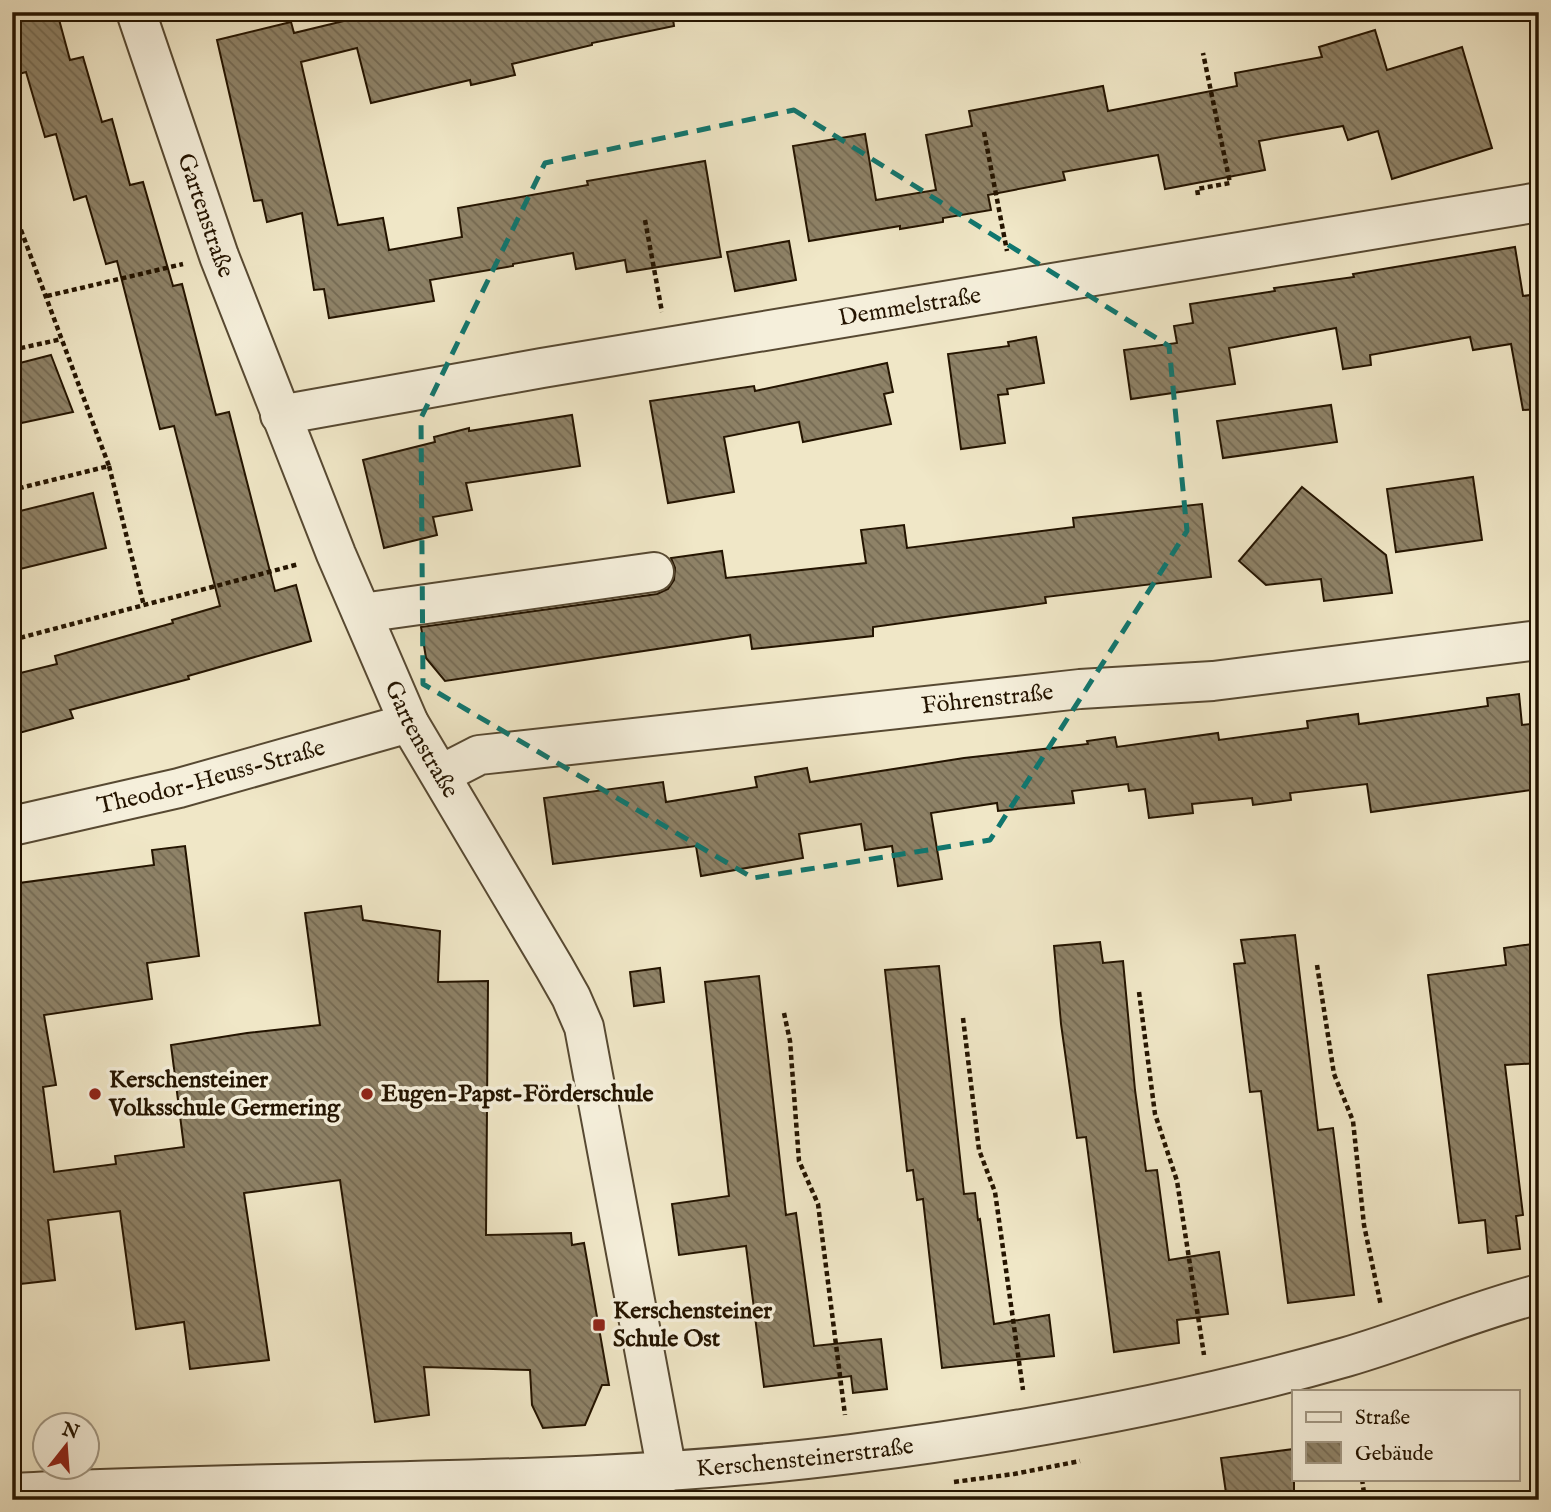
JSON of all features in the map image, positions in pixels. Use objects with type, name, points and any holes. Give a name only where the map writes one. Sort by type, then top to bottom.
[{"type":"street","name":"Gartenstraße","points":[[141,13],[219,256],[336,554],[410,723],[566,986],[584,1027],[667,1472]]},
{"type":"street","name":"Demmelstraße","points":[[280,415],[439,385],[1539,202]]},
{"type":"street","points":[[362,613],[654,572]]},
{"type":"street","name":"Föhrenstraße","points":[[442,774],[479,755],[1080,689],[1213,681],[1539,640]]},
{"type":"street","name":"Theodor-Heuss-Straße","points":[[12,826],[179,788],[410,723]]},
{"type":"street","name":"Kerschensteinerstraße","points":[[12,1493],[228,1485],[502,1489],[850,1454],[1028,1428],[1210,1392],[1345,1357],[1539,1294]]},
{"type":"path","points":[[1198,195],[1197,190],[1230,183],[1203,53]]},
{"type":"path","points":[[984,132],[1014,289]]},
{"type":"path","points":[[12,206],[109,466],[144,606]]},
{"type":"path","points":[[645,220],[668,347]]},
{"type":"path","points":[[47,296],[219,256]]},
{"type":"path","points":[[12,350],[62,339]]},
{"type":"path","points":[[12,490],[109,466]]},
{"type":"path","points":[[12,639],[336,554]]},
{"type":"path","points":[[1317,965],[1334,1074],[1353,1121],[1364,1225],[1388,1343]]},
{"type":"path","points":[[1139,992],[1155,1114],[1177,1181],[1210,1392]]},
{"type":"path","points":[[784,1013],[790,1041],[799,1161],[818,1204],[850,1454]]},
{"type":"path","points":[[963,1018],[979,1150],[995,1192],[1028,1428]]},
{"type":"path","points":[[1362,1480],[1365,1500]]},
{"type":"highlighted area","points":[[794,110],[1169,346],[1187,531],[990,840],[753,878],[423,684],[421,418],[545,163]]},
{"type":"building","points":[[12,12],[57,12],[70,60],[83,57],[102,122],[112,119],[130,185],[143,182],[173,286],[182,284],[216,415],[229,412],[275,591],[296,585],[311,641],[188,676],[189,679],[70,710],[73,718],[12,735],[12,675],[57,664],[55,656],[173,623],[172,620],[220,606],[174,426],[160,429],[117,261],[106,264],[86,196],[74,200],[56,134],[45,137],[26,72],[12,76]]},
{"type":"building","points":[[381,12],[672,12],[674,26],[592,43],[512,64],[515,75],[471,85],[470,80],[371,103],[357,48],[301,62],[338,225],[383,218],[389,250],[462,237],[458,208],[588,185],[587,181],[705,161],[721,257],[627,272],[625,260],[576,269],[573,253],[430,280],[434,301],[329,318],[324,289],[314,290],[302,213],[267,222],[262,200],[254,201],[217,40],[291,22],[294,33]]},
{"type":"building","points":[[1375,30],[1387,70],[1462,47],[1492,148],[1392,179],[1378,131],[1348,140],[1343,126],[1259,141],[1265,170],[1165,189],[1158,155],[1063,172],[1065,180],[988,195],[991,210],[943,218],[943,222],[809,241],[793,146],[865,134],[876,200],[936,190],[926,135],[972,126],[969,111],[1103,86],[1108,111],[1237,86],[1235,73],[1322,57],[1319,47]]},
{"type":"building","points":[[789,241],[796,280],[735,291],[727,252]]},
{"type":"building","points":[[1515,247],[1523,296],[1539,294],[1539,409],[1523,410],[1511,344],[1473,350],[1470,337],[1370,355],[1371,365],[1343,369],[1336,328],[1229,348],[1235,384],[1131,399],[1124,350],[1177,343],[1174,326],[1193,323],[1190,304]]},
{"type":"building","points":[[1036,337],[1044,383],[1007,389],[1008,394],[998,395],[1005,443],[961,449],[948,354],[1009,346],[1008,342]]},
{"type":"building","points":[[51,355],[73,412],[12,425],[12,365]]},
{"type":"building","points":[[887,363],[893,392],[884,394],[891,424],[803,442],[799,422],[724,437],[734,492],[668,503],[650,401],[754,386],[755,391]]},
{"type":"building","points":[[1331,405],[1337,442],[1223,458],[1217,421]]},
{"type":"building","points":[[572,415],[580,466],[466,483],[472,510],[433,517],[437,535],[384,548],[363,460],[435,442],[434,437],[469,428],[469,431]]},
{"type":"building","points":[[1473,477],[1482,540],[1396,552],[1387,489]]},
{"type":"building","points":[[1302,487],[1386,555],[1392,593],[1324,601],[1321,579],[1266,585],[1239,561]]},
{"type":"building","points":[[93,493],[106,548],[12,571],[12,513]]},
{"type":"building","points":[[1202,504],[1211,577],[1045,597],[1046,603],[873,627],[873,636],[752,649],[750,635],[445,681],[426,658],[421,627],[657,594],[668,589],[674,580],[675,568],[671,558],[722,551],[726,578],[866,563],[861,530],[904,525],[907,548],[1074,527],[1073,518]]},
{"type":"building","points":[[1519,694],[1522,725],[1539,723],[1539,789],[1371,812],[1367,784],[1290,793],[1291,800],[1253,805],[1252,798],[1192,804],[1193,813],[1149,818],[1145,789],[1129,791],[1128,784],[1072,791],[1074,803],[998,811],[997,803],[931,813],[942,879],[898,886],[892,846],[865,850],[861,824],[799,834],[803,858],[701,876],[696,846],[553,864],[544,798],[663,782],[666,802],[757,787],[755,777],[807,768],[810,782],[964,758],[1088,744],[1087,741],[1115,737],[1117,747],[1218,733],[1219,740],[1308,728],[1307,721],[1358,714],[1359,724],[1488,706],[1487,698]]},
{"type":"building","points":[[185,846],[199,956],[147,963],[152,999],[44,1015],[56,1085],[43,1087],[54,1172],[116,1164],[115,1156],[184,1147],[171,1045],[320,1025],[305,913],[361,906],[363,920],[440,931],[438,982],[488,981],[486,1235],[571,1233],[572,1245],[584,1243],[609,1385],[602,1385],[585,1425],[543,1428],[532,1405],[530,1370],[424,1367],[429,1415],[375,1422],[340,1180],[244,1193],[269,1360],[190,1369],[184,1322],[136,1329],[120,1211],[48,1220],[55,1280],[12,1285],[12,884],[154,865],[152,850]]},
{"type":"building","points":[[1295,935],[1318,1130],[1333,1128],[1354,1295],[1288,1303],[1261,1091],[1250,1092],[1234,964],[1245,963],[1241,940]]},
{"type":"building","points":[[1100,942],[1103,963],[1123,961],[1135,1090],[1146,1171],[1157,1170],[1169,1260],[1219,1252],[1228,1314],[1177,1320],[1179,1343],[1114,1352],[1086,1137],[1077,1138],[1061,1024],[1054,946]]},
{"type":"building","points":[[1539,943],[1539,1063],[1505,1065],[1523,1215],[1516,1216],[1520,1249],[1488,1253],[1485,1220],[1459,1223],[1428,975],[1506,965],[1504,948]]},
{"type":"building","points":[[939,966],[964,1194],[975,1193],[994,1324],[1049,1315],[1054,1356],[942,1368],[923,1199],[917,1200],[913,1170],[907,1171],[885,970]]},
{"type":"building","points":[[660,968],[664,1002],[634,1006],[630,972]]},
{"type":"building","points":[[759,976],[786,1215],[796,1213],[814,1346],[881,1339],[887,1389],[853,1393],[851,1376],[764,1387],[746,1246],[679,1255],[672,1204],[729,1196],[705,982]]},
{"type":"building","points":[[1292,1449],[1294,1500],[1227,1500],[1221,1458]]},
{"type":"place","name":"Kerschensteiner Volksschule Germering","points":[[95,1094]]},
{"type":"place","name":"Eugen-Papst-Förderschule","points":[[367,1094]]},
{"type":"place","name":"Kerschensteiner Schule Ost","points":[[599,1325]]}]
